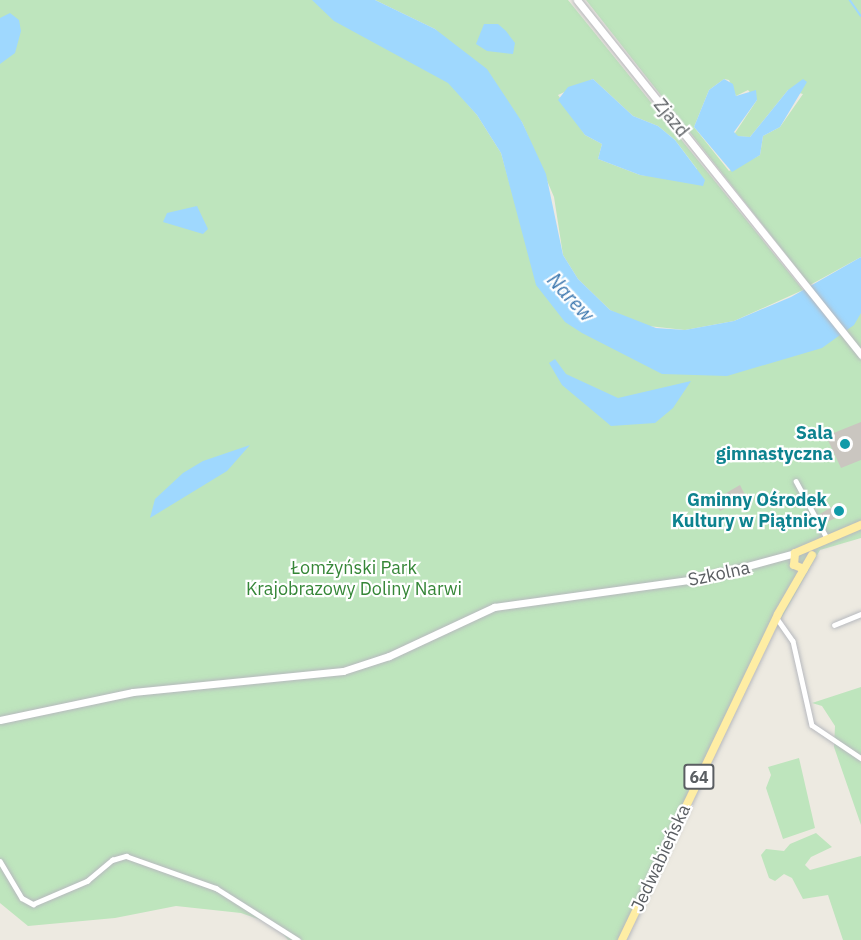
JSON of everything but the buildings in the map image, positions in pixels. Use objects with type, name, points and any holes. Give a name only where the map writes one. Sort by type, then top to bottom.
[{"type":"main road","name":"64","points":[[798,566],[795,553],[808,553],[861,525]]},
{"type":"main road","name":"64","points":[[798,566],[808,553],[827,538],[839,535]]},
{"type":"main road","name":"Jedwabieńska","points":[[622,940],[777,615],[798,566]]},
{"type":"street","name":"Zjazd","points":[[577,0],[861,355]]},
{"type":"street","points":[[796,481],[827,538]]},
{"type":"street","name":"Szkolna","points":[[0,720],[133,692],[343,671],[389,656],[494,607],[671,584],[766,563],[795,553]]},
{"type":"street","name":"Szkolna","points":[[766,563],[798,566]]},
{"type":"street","points":[[834,625],[861,614]]},
{"type":"street","points":[[777,615],[796,649],[812,725],[861,758]]},
{"type":"street","points":[[0,861],[22,898],[33,904],[95,877],[112,860],[126,856],[216,888],[298,940]]},
{"type":"green space","name":"Łomżyński Park Krajobrazowy Doliny Narwi","points":[[0,0],[330,0],[425,55],[477,115],[501,153],[512,192],[562,295],[690,359],[861,313],[861,538],[820,550],[728,713],[618,940],[288,940],[275,925],[241,913],[176,906],[115,918],[28,926],[0,903]]},
{"type":"green space","points":[[375,0],[568,0],[803,290],[734,321],[685,330],[639,325],[610,310],[578,279],[563,255],[554,197],[522,122],[435,29]],"holes":[[[593,79],[633,116],[658,126],[675,140],[697,169],[694,181],[640,175],[598,159],[602,144],[585,135],[558,95]]]},
{"type":"green space","points":[[586,0],[861,0],[861,257],[810,285]],"holes":[[[724,79],[729,80],[736,96],[748,90],[757,100],[733,136],[750,137],[788,90],[803,94],[780,127],[763,136],[760,155],[729,171],[694,127],[709,90]]]},
{"type":"green space","points":[[861,687],[861,825],[834,747],[835,726],[822,706],[812,703]]},
{"type":"green space","points":[[799,758],[815,828],[783,839],[766,788],[771,775],[768,767]]},
{"type":"green space","points":[[816,833],[832,847],[811,857],[805,865],[810,870],[861,856],[861,940],[843,940],[828,895],[803,899],[792,878],[784,874],[775,881],[769,878],[761,855],[766,849],[784,851],[790,844]]},
{"type":"water","name":"Narew","points":[[312,0],[375,0],[435,29],[487,69],[522,122],[546,174],[563,255],[578,279],[610,310],[656,328],[685,330],[734,321],[791,297],[861,257],[861,313],[854,325],[822,348],[727,376],[662,374],[582,333],[565,322],[536,285],[501,153],[477,115],[448,83],[334,21]]},
{"type":"water","points":[[10,13],[19,20],[21,31],[15,53],[0,64],[0,18]]},
{"type":"water","points":[[484,24],[498,24],[506,31],[515,43],[513,54],[487,51],[476,44]]},
{"type":"water","points":[[593,79],[633,116],[658,126],[675,140],[705,180],[703,186],[640,175],[598,159],[602,144],[585,135],[558,100],[568,87]]},
{"type":"water","points":[[724,79],[733,84],[736,96],[756,90],[757,100],[734,132],[738,136],[750,137],[788,90],[803,79],[807,82],[780,127],[763,136],[760,155],[732,172],[694,127],[709,90]]},
{"type":"water","points":[[197,206],[208,229],[203,234],[163,222],[167,213]]},
{"type":"water","points":[[555,359],[566,374],[618,398],[691,381],[673,408],[655,423],[611,426],[562,385],[549,363]]},
{"type":"water","points":[[250,445],[227,471],[150,518],[155,499],[183,473],[203,461]]},
{"type":"waterway","points":[[850,0],[861,16]]},
{"type":"place","name":"Sala gimnastyczna","points":[[845,444]]},
{"type":"place","name":"Gminny Ośrodek Kultury w Piątnicy","points":[[839,511]]}]
